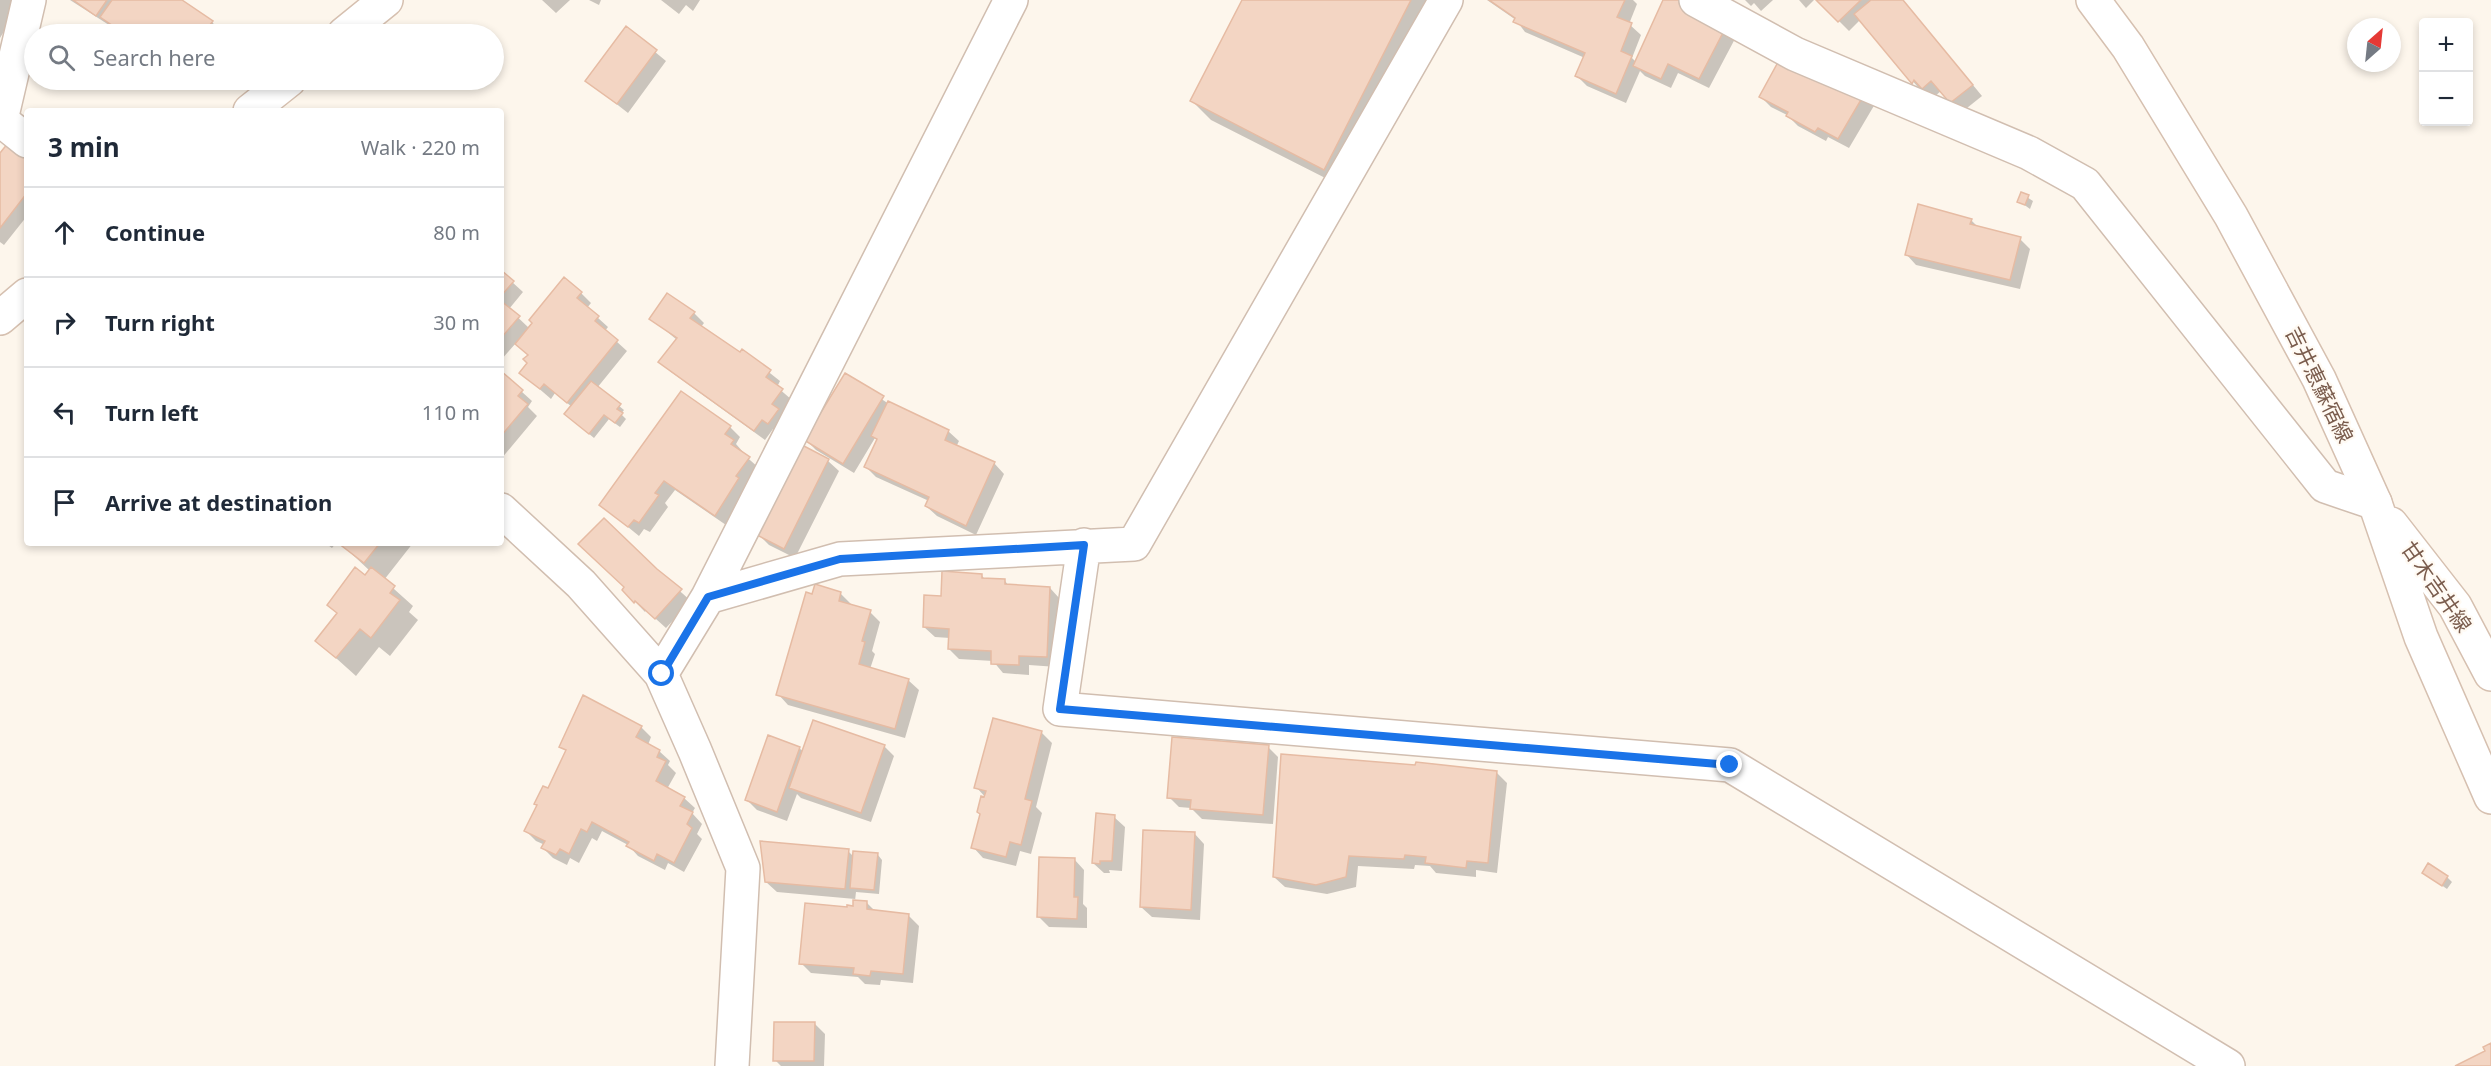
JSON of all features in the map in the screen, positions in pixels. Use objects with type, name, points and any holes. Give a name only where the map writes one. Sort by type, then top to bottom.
[{"type":"street","points":[[24,139],[1,120],[28,0]]},
{"type":"street","points":[[356,24],[386,0]]},
{"type":"street","points":[[662,674],[708,597],[1011,0]]},
{"type":"street","points":[[708,597],[840,559],[1134,544],[1446,0]]},
{"type":"street","points":[[1696,0],[1795,54],[2029,153],[2085,184],[2325,486],[2375,503]]},
{"type":"street","name":"吉井恵蘇宿線","points":[[2093,0],[2128,47],[2231,216],[2319,379],[2375,503],[2421,637],[2491,797]]},
{"type":"street","points":[[254,108],[276,90]]},
{"type":"street","points":[[0,318],[24,298]]},
{"type":"street","name":"甘木吉井線","points":[[2375,503],[2455,606],[2491,674]]},
{"type":"street","points":[[504,513],[580,584],[662,674],[743,868],[732,1066]]},
{"type":"street","points":[[1084,545],[1060,709],[1730,765],[2229,1066]]},
{"type":"building","points":[[73,0],[107,0],[96,16]]},
{"type":"building","points":[[112,0],[182,0],[213,21],[211,24],[110,24],[100,17]]},
{"type":"building","points":[[1242,0],[1411,0],[1324,170],[1190,101]]},
{"type":"building","points":[[1489,0],[1625,0],[1617,17],[1632,23],[1621,51],[1632,56],[1616,94],[1575,76],[1585,53],[1513,22],[1515,18]]},
{"type":"building","points":[[1663,0],[1678,0],[1728,23],[1699,79],[1668,64],[1661,79],[1633,66]]},
{"type":"building","points":[[1816,0],[1861,0],[1838,22]]},
{"type":"building","points":[[1871,0],[1903,0],[1973,85],[1950,103],[1931,81],[1922,89],[1914,80],[1912,84],[1854,14]]},
{"type":"building","points":[[626,26],[657,50],[617,104],[585,81]]},
{"type":"building","points":[[1783,53],[1865,93],[1838,139],[1818,128],[1815,132],[1786,116],[1788,112],[1759,97]]},
{"type":"building","points":[[8,143],[24,156],[24,197],[0,228],[0,153]]},
{"type":"building","points":[[2021,192],[2029,195],[2025,205],[2017,202]]},
{"type":"building","points":[[1918,204],[1972,219],[1970,224],[2021,237],[2010,280],[1905,255]]},
{"type":"building","points":[[504,273],[514,281],[504,293]]},
{"type":"building","points":[[564,277],[582,292],[577,298],[599,316],[595,321],[618,340],[567,403],[544,384],[540,389],[519,373],[527,363],[523,359],[528,355],[515,344],[532,323],[529,320]]},
{"type":"building","points":[[667,293],[695,312],[690,318],[740,352],[742,349],[771,370],[766,377],[783,389],[772,404],[779,409],[768,424],[762,420],[754,431],[658,362],[677,338],[649,319]]},
{"type":"building","points":[[504,303],[520,316],[504,335]]},
{"type":"building","points":[[845,373],[884,396],[843,464],[804,440]]},
{"type":"building","points":[[504,374],[523,390],[518,396],[528,404],[504,432]]},
{"type":"building","points":[[591,381],[621,404],[617,409],[623,413],[615,423],[604,415],[589,434],[564,414]]},
{"type":"building","points":[[681,391],[731,426],[725,434],[734,440],[731,444],[750,457],[736,476],[739,478],[715,516],[664,481],[655,493],[659,495],[639,523],[634,520],[628,527],[599,505]]},
{"type":"building","points":[[888,401],[949,430],[945,440],[995,462],[966,526],[925,506],[929,497],[864,467],[877,439],[871,436]]},
{"type":"building","points":[[802,445],[829,459],[784,549],[757,535]]},
{"type":"building","points":[[604,518],[657,569],[682,589],[655,619],[635,601],[634,603],[622,590],[624,587],[578,544]]},
{"type":"building","points":[[342,546],[378,546],[364,563]]},
{"type":"building","points":[[355,567],[365,575],[371,567],[395,586],[390,593],[400,600],[371,638],[360,629],[336,658],[315,641],[337,613],[327,605]]},
{"type":"building","points":[[942,571],[982,574],[982,578],[1005,579],[1005,584],[1050,587],[1047,657],[1019,656],[1019,665],[991,664],[991,651],[948,649],[949,629],[923,627],[924,595],[941,596]]},
{"type":"building","points":[[815,584],[841,592],[839,601],[871,610],[862,641],[865,642],[859,664],[909,679],[895,729],[776,695],[806,592],[812,594]]},
{"type":"building","points":[[583,695],[642,726],[636,737],[660,750],[657,757],[666,761],[656,781],[685,797],[680,806],[693,812],[687,824],[692,828],[674,863],[657,854],[654,861],[626,846],[629,842],[592,822],[587,832],[581,829],[569,854],[560,849],[556,855],[541,848],[545,841],[524,831],[537,805],[534,804],[543,786],[548,788],[566,750],[559,747]]},
{"type":"building","points":[[993,718],[1042,731],[1025,799],[1032,801],[1021,845],[1010,842],[1006,857],[971,848],[980,814],[977,812],[981,796],[984,797],[986,791],[974,788]]},
{"type":"building","points":[[813,720],[885,745],[861,813],[789,788]]},
{"type":"building","points":[[768,735],[800,747],[777,812],[745,800]]},
{"type":"building","points":[[1172,737],[1269,745],[1263,815],[1190,809],[1191,800],[1167,798]]},
{"type":"building","points":[[1281,754],[1415,765],[1416,762],[1497,771],[1488,863],[1467,861],[1466,868],[1425,863],[1426,857],[1405,855],[1404,859],[1349,856],[1346,877],[1316,885],[1273,877]]},
{"type":"building","points":[[1096,813],[1115,815],[1112,861],[1100,861],[1100,864],[1092,863]]},
{"type":"building","points":[[1143,830],[1195,832],[1191,910],[1140,907]]},
{"type":"building","points":[[760,841],[849,849],[845,889],[765,882]]},
{"type":"building","points":[[853,851],[878,853],[874,890],[850,888]]},
{"type":"building","points":[[1039,857],[1075,858],[1074,897],[1078,897],[1077,919],[1037,917]]},
{"type":"building","points":[[2428,863],[2448,876],[2442,886],[2422,873]]},
{"type":"building","points":[[853,900],[867,901],[867,909],[909,914],[903,974],[871,971],[870,976],[853,974],[854,968],[799,964],[805,903],[847,907],[847,905],[853,906]]},
{"type":"building","points":[[774,1022],[815,1022],[814,1061],[773,1061]]},
{"type":"building","points":[[2491,1043],[2491,1066],[2455,1066],[2485,1051],[2483,1047]]},
{"type":"route","points":[[662,674],[708,597],[840,559],[1084,545],[1060,709],[1730,765]]}]
